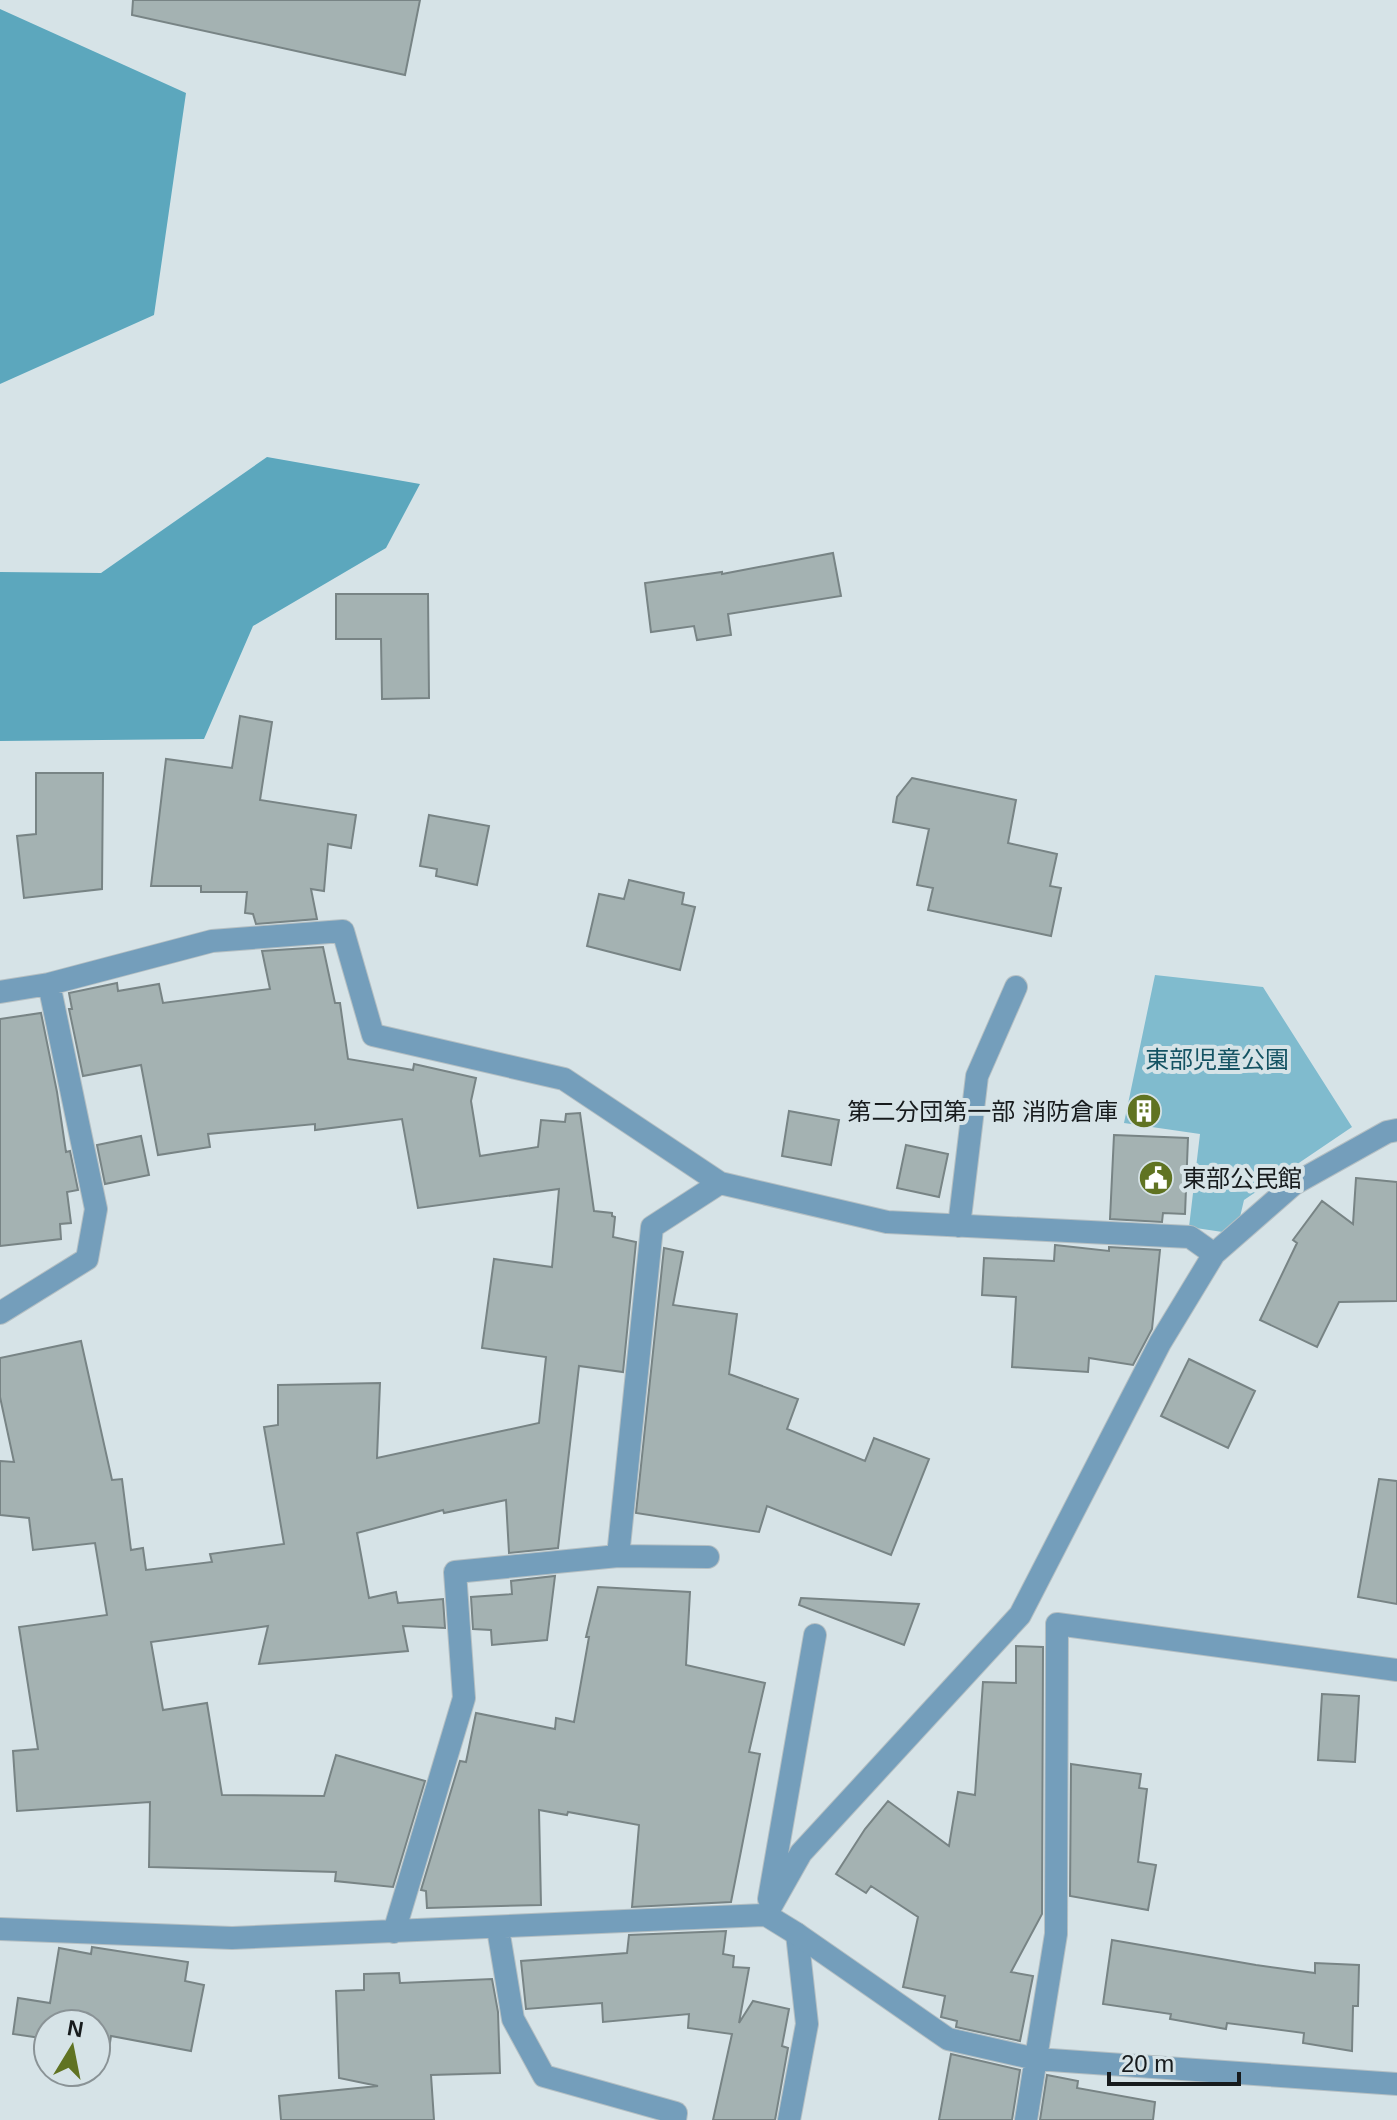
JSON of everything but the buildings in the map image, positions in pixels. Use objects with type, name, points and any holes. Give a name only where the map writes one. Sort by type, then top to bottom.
[{"type":"street","points":[[0,992],[49,984],[212,941],[343,931],[373,1035],[564,1079],[720,1183],[887,1222],[1190,1237],[1214,1254]]},
{"type":"street","points":[[0,1313],[87,1259],[96,1209],[49,984]]},
{"type":"street","points":[[959,1226],[977,1076],[1016,987]]},
{"type":"street","points":[[766,1915],[801,1853],[1020,1615],[1160,1343],[1214,1254],[1294,1184],[1387,1132],[1397,1130]]},
{"type":"street","points":[[618,1556],[652,1227],[720,1183]]},
{"type":"street","points":[[394,1932],[464,1698],[455,1572],[618,1556],[708,1557]]},
{"type":"street","points":[[1020,1615],[1057,1624],[1397,1670]]},
{"type":"street","points":[[1026,2120],[1056,1934],[1057,1624]]},
{"type":"street","points":[[766,1915],[815,1635]]},
{"type":"street","points":[[0,1929],[232,1938],[498,1929],[766,1915],[948,2039],[1036,2059],[1397,2084]]},
{"type":"street","points":[[498,1929],[513,2019],[544,2076],[676,2113],[675,2120]]},
{"type":"street","points":[[789,2120],[807,2024],[797,1934]]},
{"type":"green space","name":"東部児童公園","points":[[1155,975],[1263,987],[1352,1127],[1244,1200],[1236,1234],[1189,1227],[1200,1134],[1124,1123]]},
{"type":"shaded area","points":[[0,9],[186,93],[154,315],[0,384]]},
{"type":"shaded area","points":[[267,457],[420,484],[386,548],[253,626],[204,739],[0,741],[0,572],[101,573]]},
{"type":"place","name":"第二分団第一部 消防倉庫","points":[[1144,1111]]},
{"type":"place","name":"東部公民館","points":[[1156,1178]]}]
